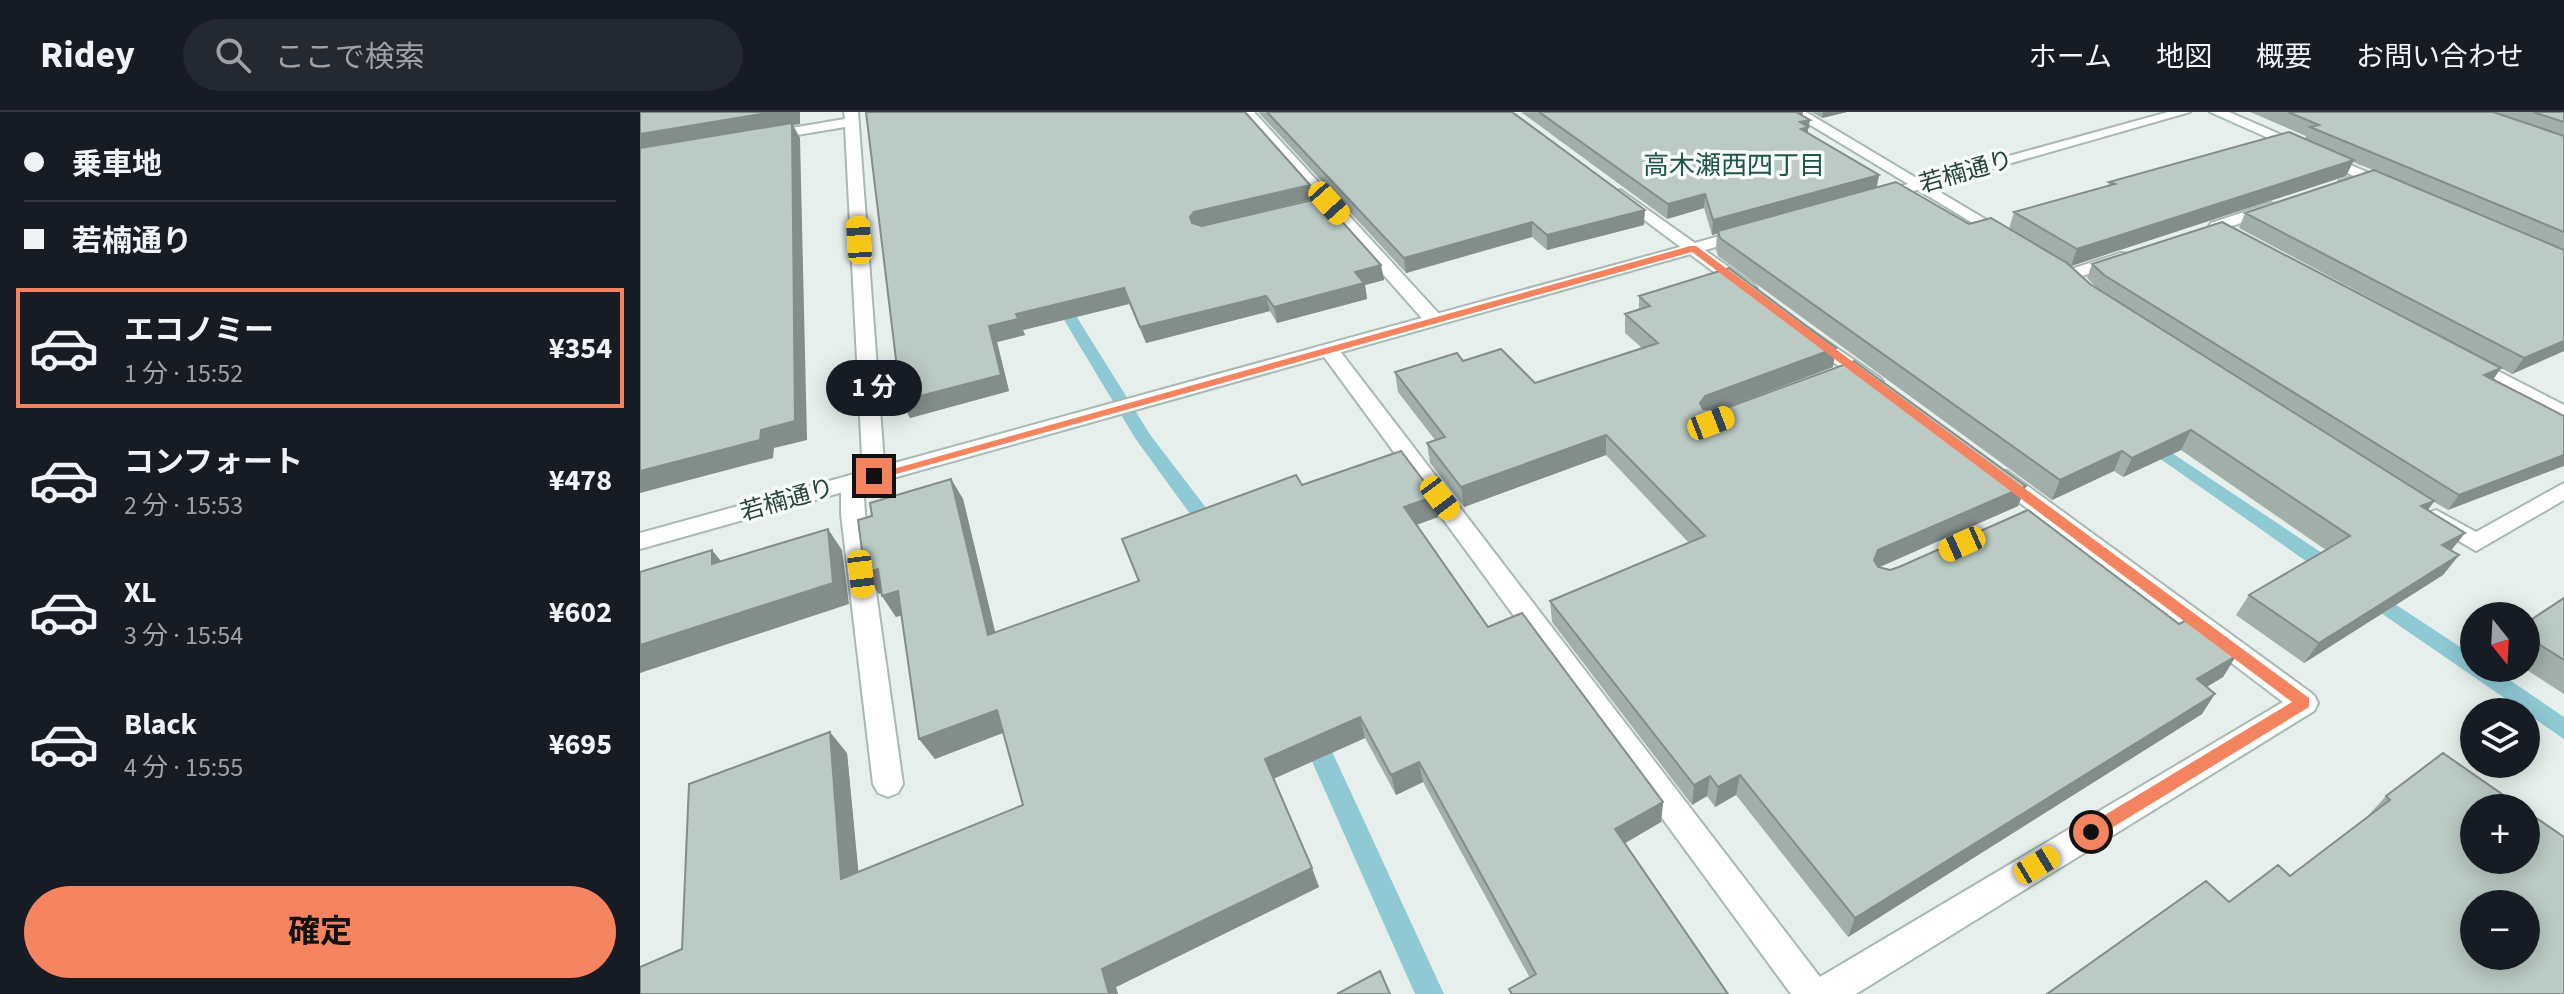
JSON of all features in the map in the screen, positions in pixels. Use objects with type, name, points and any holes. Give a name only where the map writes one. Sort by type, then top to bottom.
[{"type":"street","points":[[1247,112],[1321,205],[1434,320]]},
{"type":"street","points":[[1796,112],[2069,275],[2091,296]]},
{"type":"street","name":"若楠通り","points":[[1861,202],[2183,112]]},
{"type":"street","points":[[2217,112],[2375,179],[2323,191]]},
{"type":"street","points":[[746,140],[851,117],[863,479],[853,514],[888,784]]},
{"type":"street","points":[[1606,185],[1768,304]]},
{"type":"street","points":[[2244,241],[2209,229],[2292,201]]},
{"type":"street","name":"若楠通り","points":[[640,541],[1770,227]]},
{"type":"street","points":[[2069,275],[2143,251]]},
{"type":"street","points":[[1792,322],[1892,397]]},
{"type":"street","points":[[1329,350],[1812,994]]},
{"type":"street","points":[[2453,353],[2564,413]]},
{"type":"street","points":[[1826,380],[1854,369]]},
{"type":"street","points":[[1824,994],[2304,703],[1980,462]]},
{"type":"street","points":[[2423,509],[2476,543],[2564,490]]},
{"type":"street","points":[[2013,521],[2042,508]]},
{"type":"building","points":[[640,112],[773,112],[640,134]]},
{"type":"building","points":[[866,112],[1245,112],[1310,185],[1194,212],[1190,217],[1192,223],[1202,226],[1321,198],[1381,265],[1355,272],[1364,283],[1274,307],[1266,296],[1140,327],[1124,288],[1016,314],[1018,319],[989,326],[1001,375],[901,401]]},
{"type":"building","points":[[1267,112],[1512,112],[1645,210],[1547,235],[1532,222],[1404,258]]},
{"type":"building","points":[[1539,112],[1796,112],[1810,120],[1800,122],[1808,127],[1801,129],[1879,175],[1713,220],[1705,194],[1668,204]]},
{"type":"building","points":[[2288,112],[2493,112],[2564,136],[2564,232],[2310,127],[2319,125]]},
{"type":"building","points":[[2533,112],[2564,112],[2564,122]]},
{"type":"building","points":[[792,123],[795,421],[761,430],[760,440],[640,471],[640,148]]},
{"type":"building","points":[[2289,132],[2354,160],[2077,249],[2014,212],[2115,184],[2109,182]]},
{"type":"building","points":[[2374,170],[2564,250],[2564,341],[2524,358],[2245,213]]},
{"type":"building","points":[[1896,182],[1969,224],[1991,218],[2067,263],[2090,284],[2434,501],[2421,506],[2465,533],[2442,545],[2459,555],[2319,643],[2249,595],[2350,536],[2191,430],[2132,458],[2122,451],[2060,480],[1720,238],[1718,231]]},
{"type":"building","points":[[2222,222],[2501,368],[2484,375],[2564,416],[2564,455],[2459,495],[2104,275],[2092,264]]},
{"type":"building","points":[[1729,268],[1836,348],[1705,396],[1700,403],[1703,409],[1721,410],[1854,361],[2026,486],[1878,550],[1874,560],[1878,567],[1890,570],[1899,567],[2028,510],[2179,624],[2187,620],[2236,656],[2197,679],[2215,694],[1855,918],[1740,775],[1718,787],[1710,776],[1694,785],[1550,601],[1705,536],[1606,435],[1461,487],[1427,443],[1445,437],[1395,372],[1457,353],[1463,361],[1501,349],[1535,383],[1658,343],[1625,314],[1650,306],[1639,296]]},
{"type":"building","points":[[1401,451],[1435,496],[1404,507],[1488,627],[1522,613],[1663,802],[1615,829],[1728,994],[1512,994],[1509,989],[1536,974],[1419,762],[1391,775],[1360,717],[1265,759],[1312,868],[1102,969],[1109,994],[640,994],[640,967],[682,949],[689,784],[830,732],[841,879],[1023,805],[997,710],[919,739],[898,591],[882,596],[878,569],[865,573],[858,520],[872,516],[870,503],[951,479],[988,635],[1139,581],[1122,539],[1296,475],[1302,485]]},
{"type":"building","points":[[828,529],[833,583],[640,645],[640,572],[712,550],[712,564]]},
{"type":"building","points":[[2564,598],[2564,660],[2540,645],[2540,614]]},
{"type":"building","points":[[2443,753],[2460,765],[2460,778],[2479,778],[2502,794],[2460,794],[2460,874],[2540,874],[2540,821],[2564,837],[2564,994],[2047,994],[2206,881],[2229,902],[2278,865],[2290,876],[2390,800],[2386,796]]},
{"type":"building","points":[[1380,971],[1390,994],[1337,994]]},
{"type":"waterway","points":[[1056,295],[1144,438],[1213,531]]},
{"type":"waterway","points":[[2145,440],[2336,572]]},
{"type":"waterway","points":[[2369,595],[2460,657]]},
{"type":"waterway","points":[[2495,682],[2564,729]]},
{"type":"waterway","points":[[1311,732],[1430,994]]},
{"type":"district","name":"高木瀬西四丁目","points":[[1734,165]]},
{"type":"route","points":[[874,476],[1693,248],[2304,703],[2091,832]]}]
